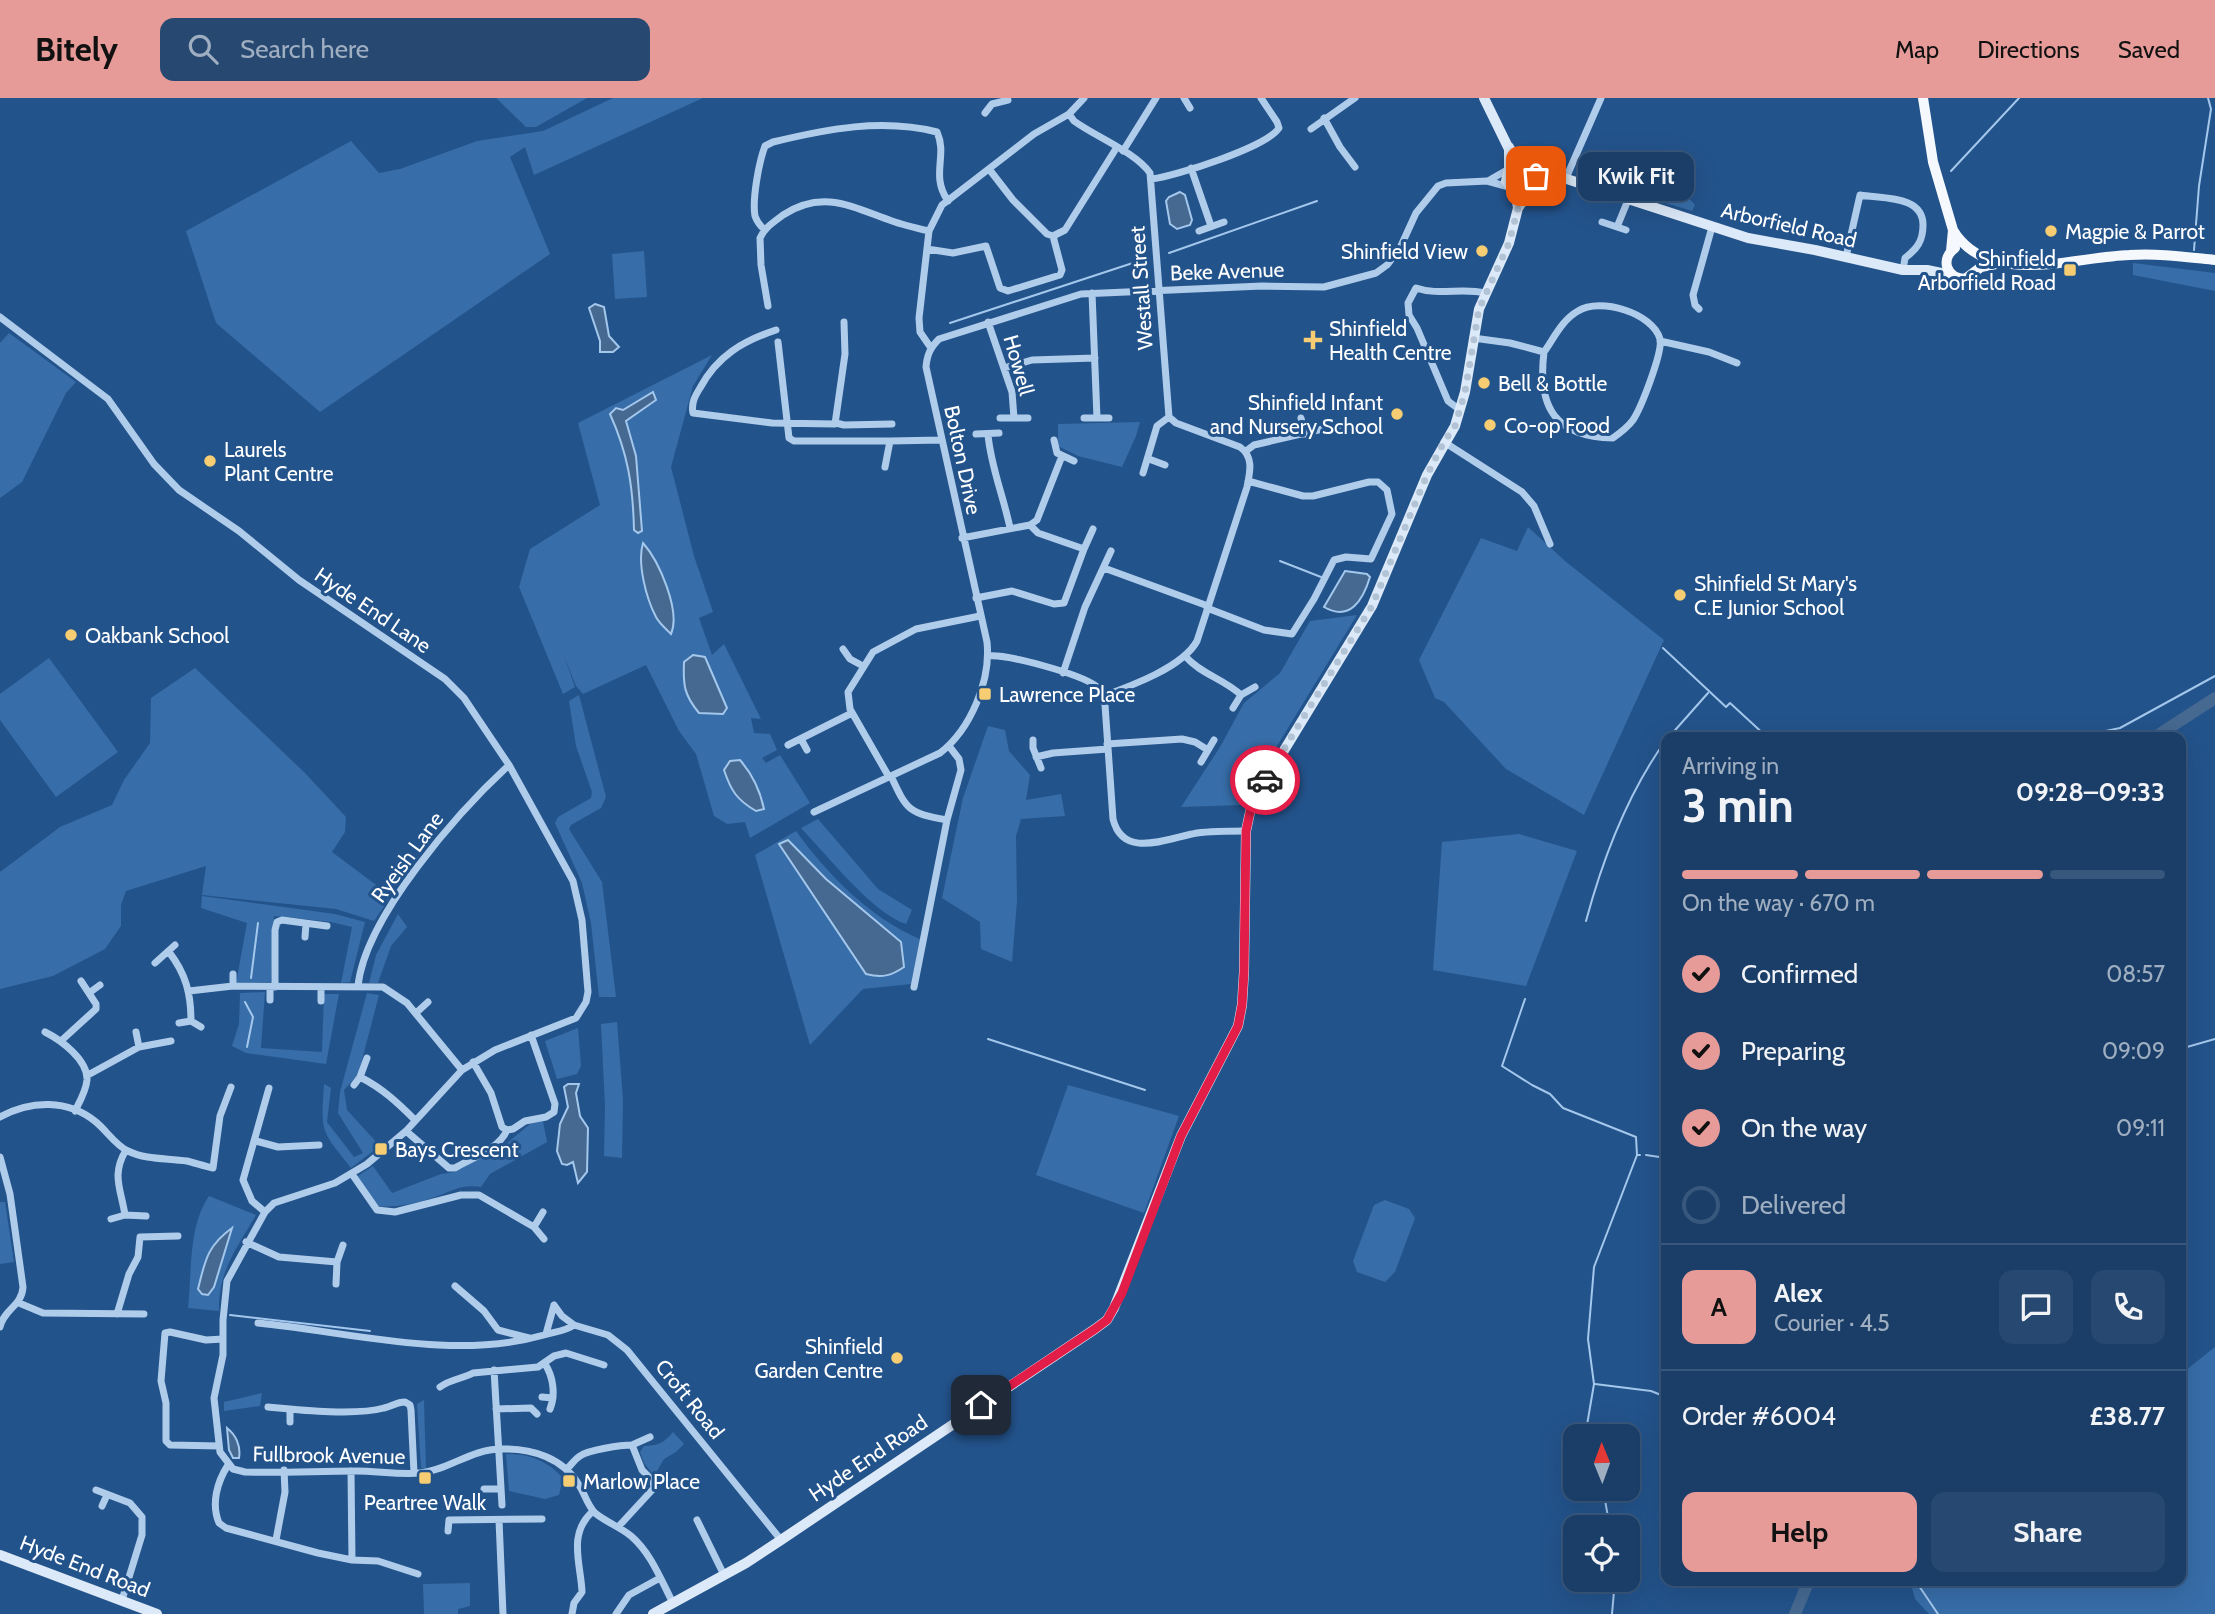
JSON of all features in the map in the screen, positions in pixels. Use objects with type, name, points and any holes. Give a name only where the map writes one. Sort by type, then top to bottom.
[{"type":"main road","points":[[1484,98],[1508,147],[1529,165],[1536,176],[1532,188],[1518,208]]},
{"type":"main road","points":[[1923,98],[1933,162],[1953,230],[1971,250],[1978,263],[1976,271]]},
{"type":"main road","points":[[1508,147],[1506,177],[1518,208]]},
{"type":"main road","points":[[1508,169],[1519,162],[1529,165]]},
{"type":"main road","name":"Arborfield Road","points":[[1529,165],[1628,200],[1768,243],[1903,270],[1927,270],[1951,275]]},
{"type":"main road","points":[[1511,189],[1518,193],[1566,178]]},
{"type":"main road","name":"Hyde End Road","points":[[653,1614],[781,1540],[1107,1320],[1122,1293],[1181,1136],[1238,1026],[1244,972],[1246,831],[1249,813],[1255,797],[1380,591],[1415,500],[1455,426],[1479,309],[1509,243],[1518,208]]},
{"type":"main road","points":[[1953,230],[1946,266],[1951,275],[1965,279],[1988,265],[2005,263],[2068,262],[2127,255],[2215,260]]},
{"type":"main road","points":[[1927,270],[1937,267],[1949,254],[1971,250],[1994,262],[2005,263]]},
{"type":"main road","name":"Hyde End Road","points":[[0,1555],[157,1614]]},
{"type":"street","name":"Bolton Drive","points":[[814,812],[940,753],[949,746],[974,706],[985,681],[988,656],[926,367],[930,348],[920,332],[919,318],[929,231],[938,210],[948,201],[1034,134],[1069,114],[1084,98]]},
{"type":"street","points":[[989,169],[1013,200],[1047,234],[1053,236],[1065,230],[1156,98]]},
{"type":"street","points":[[1184,98],[1190,108]]},
{"type":"street","points":[[1069,114],[1089,132],[1146,167],[1152,179],[1191,168],[1272,137],[1279,128],[1261,98]]},
{"type":"street","points":[[1311,129],[1355,98]]},
{"type":"street","points":[[1566,178],[1601,98]]},
{"type":"street","points":[[985,113],[990,101],[1008,100]]},
{"type":"street","points":[[1324,118],[1355,167]]},
{"type":"street","points":[[765,230],[759,225],[755,213],[760,159],[765,146],[851,126],[885,126],[937,132],[940,155],[938,182],[948,201]]},
{"type":"street","points":[[1191,168],[1211,226]]},
{"type":"street","points":[[1487,181],[1508,169]]},
{"type":"street","name":"Westall Street","points":[[1152,179],[1169,417]]},
{"type":"street","points":[[1487,181],[1511,189]]},
{"type":"street","name":"Beke Avenue","points":[[930,348],[939,339],[1071,296],[1242,286],[1324,287],[1376,273],[1394,259],[1416,213],[1438,186],[1446,183],[1487,181]]},
{"type":"street","points":[[1846,257],[1860,195],[1908,202],[1918,207],[1923,217],[1923,233],[1918,249],[1905,258],[1903,270]]},
{"type":"street","points":[[1617,227],[1628,200]]},
{"type":"street","points":[[768,306],[760,238],[765,230],[799,206],[828,201],[849,205],[929,231]]},
{"type":"street","points":[[1199,231],[1224,222]]},
{"type":"street","points":[[1602,222],[1626,230]]},
{"type":"street","points":[[1699,309],[1695,305],[1693,295],[1712,227]]},
{"type":"street","points":[[927,249],[953,253],[986,246],[1000,288],[1008,291],[1060,275],[1062,270],[1053,236]]},
{"type":"street","points":[[1460,410],[1448,401],[1409,315],[1408,303],[1416,288],[1433,293],[1485,293]]},
{"type":"street","points":[[1092,293],[1097,418]]},
{"type":"street","points":[[1608,305],[1646,319],[1656,329],[1660,341],[1660,354],[1633,419],[1614,438],[1590,437],[1569,429],[1548,409],[1542,369],[1544,352],[1562,325],[1577,311],[1592,306],[1608,305]]},
{"type":"street","name":"Hyde End Lane","points":[[0,317],[108,399],[154,464],[179,490],[239,531],[299,580],[445,679],[477,715],[559,853],[576,894],[585,947],[588,992],[586,1002],[576,1017]]},
{"type":"street","points":[[836,423],[845,354],[844,322]]},
{"type":"street","name":"Howell","points":[[988,322],[1012,392],[1014,418]]},
{"type":"street","points":[[776,330],[742,343],[713,367],[694,399],[693,413],[786,424],[892,424]]},
{"type":"street","points":[[1473,338],[1510,343],[1544,352]]},
{"type":"street","points":[[1660,341],[1709,352],[1737,363]]},
{"type":"street","points":[[778,342],[789,438],[794,441],[941,440]]},
{"type":"street","points":[[1004,369],[1032,360],[1095,359]]},
{"type":"street","points":[[1104,696],[1186,657],[1197,641],[1248,481],[1250,460],[1246,451],[1176,423],[1169,417],[1157,426],[1143,473]]},
{"type":"street","name":"Howell","points":[[1000,418],[1028,418]]},
{"type":"street","points":[[1084,418],[1109,418]]},
{"type":"street","points":[[1301,418],[1305,434]]},
{"type":"street","points":[[1246,451],[1254,445],[1339,425]]},
{"type":"street","points":[[976,435],[999,433]]},
{"type":"street","points":[[988,434],[990,455],[996,468],[1010,528]]},
{"type":"street","points":[[1054,440],[1057,453],[1074,461]]},
{"type":"street","points":[[885,467],[890,441]]},
{"type":"street","points":[[1444,442],[1521,492],[1534,506],[1550,544]]},
{"type":"street","points":[[962,538],[1030,525],[1037,520],[1062,456]]},
{"type":"street","points":[[1149,459],[1166,465]]},
{"type":"street","points":[[1104,568],[1264,630],[1292,634],[1314,599],[1330,564],[1341,557],[1366,560],[1374,555],[1392,514],[1387,490],[1378,482],[1369,482],[1303,496],[1248,481]]},
{"type":"street","points":[[1030,525],[1038,533],[1084,549]]},
{"type":"street","points":[[976,598],[1012,591],[1060,606],[1067,597],[1093,529]]},
{"type":"street","points":[[1063,673],[1085,607],[1111,551]]},
{"type":"street","points":[[947,820],[919,814],[910,810],[902,801],[852,713],[847,700],[848,692],[873,652],[916,629],[980,616]]},
{"type":"street","points":[[843,649],[850,659],[863,666]]},
{"type":"street","points":[[988,656],[1011,657],[1063,673],[1096,686],[1104,696],[1113,819],[1117,832],[1123,838],[1133,843],[1152,842],[1199,833],[1246,831]]},
{"type":"street","points":[[1186,657],[1195,667],[1234,688],[1241,695]]},
{"type":"street","points":[[1233,708],[1241,695],[1255,687]]},
{"type":"street","points":[[788,745],[852,713]]},
{"type":"street","points":[[802,739],[807,750]]},
{"type":"street","points":[[1036,757],[1108,746],[1182,739],[1195,742],[1208,750]]},
{"type":"street","points":[[1033,740],[1041,768]]},
{"type":"street","points":[[1201,762],[1214,740]]},
{"type":"street","points":[[914,987],[947,820],[961,770],[959,759],[949,746]]},
{"type":"street","name":"Ryeish Lane","points":[[358,986],[364,961],[374,938],[408,880],[454,822],[509,765]]},
{"type":"street","points":[[270,1000],[277,922],[282,920],[327,926]]},
{"type":"street","points":[[305,937],[306,924]]},
{"type":"street","points":[[155,962],[175,945]]},
{"type":"street","points":[[169,952],[181,967],[189,991],[191,1021]]},
{"type":"street","points":[[233,974],[233,986]]},
{"type":"street","points":[[62,1040],[69,1031],[93,1014],[96,1004],[81,981]]},
{"type":"street","points":[[89,993],[100,985]]},
{"type":"street","points":[[189,991],[233,986],[383,987],[407,1003],[462,1070]]},
{"type":"street","points":[[321,987],[321,1002]]},
{"type":"street","points":[[416,1013],[428,1002]]},
{"type":"street","name":"Fullbrook Avenue","points":[[576,1017],[472,1062],[406,1131],[352,1174],[335,1183],[274,1203],[265,1212],[246,1242],[227,1281],[222,1362],[214,1398],[219,1446],[228,1465],[244,1472],[284,1470],[414,1473],[441,1469],[474,1453],[498,1448],[535,1452],[567,1469],[593,1511],[641,1545],[673,1603]]},
{"type":"street","points":[[179,1023],[191,1021],[201,1027]]},
{"type":"street","points":[[45,1032],[62,1040],[88,1076],[75,1111]]},
{"type":"street","points":[[136,1032],[139,1047]]},
{"type":"street","points":[[512,1032],[516,1041]]},
{"type":"street","points":[[472,1062],[484,1078],[502,1127],[513,1129],[525,1121],[546,1117],[554,1112],[555,1104],[531,1035]]},
{"type":"street","points":[[88,1076],[139,1047],[170,1041]]},
{"type":"street","points":[[354,1085],[367,1058]]},
{"type":"street","points":[[360,1077],[394,1098],[415,1120]]},
{"type":"street","points":[[0,1117],[27,1105],[57,1105],[97,1122],[125,1150],[141,1156],[186,1161],[213,1168],[220,1116],[231,1087]]},
{"type":"street","points":[[265,1212],[252,1201],[243,1180],[269,1088]]},
{"type":"street","points":[[406,1131],[449,1168],[454,1168],[495,1145],[507,1130]]},
{"type":"street","points":[[256,1140],[278,1147],[318,1145]]},
{"type":"street","points":[[125,1150],[117,1170],[125,1215]]},
{"type":"street","points":[[0,1157],[10,1194],[23,1275],[23,1292],[19,1303],[3,1317],[0,1326]]},
{"type":"street","points":[[352,1174],[377,1210],[386,1213],[470,1194],[479,1195],[534,1227],[544,1239]]},
{"type":"street","points":[[534,1227],[542,1212]]},
{"type":"street","points":[[111,1219],[125,1215],[146,1216]]},
{"type":"street","points":[[117,1314],[129,1274],[138,1257],[140,1237],[178,1236]]},
{"type":"street","points":[[246,1242],[279,1257],[337,1262]]},
{"type":"street","points":[[335,1284],[337,1262],[343,1245]]},
{"type":"street","points":[[455,1286],[484,1311],[498,1330],[530,1339]]},
{"type":"street","points":[[19,1303],[43,1312],[144,1314]]},
{"type":"street","points":[[546,1334],[554,1305],[562,1316],[574,1325]]},
{"type":"street","points":[[258,1323],[419,1344],[489,1346],[530,1339],[574,1325]]},
{"type":"street","name":"Croft Road","points":[[574,1325],[608,1335],[627,1350],[781,1540]]},
{"type":"street","points":[[219,1446],[170,1444],[166,1440],[166,1403],[161,1366],[164,1333],[206,1340],[223,1339]]},
{"type":"street","points":[[440,1387],[450,1380],[473,1373],[538,1367],[554,1356],[566,1353],[604,1365]]},
{"type":"street","points":[[545,1364],[552,1379],[553,1398],[550,1409]]},
{"type":"street","points":[[494,1370],[502,1505]]},
{"type":"street","points":[[542,1397],[553,1398]]},
{"type":"street","points":[[268,1407],[352,1412],[405,1402],[410,1405],[411,1410],[414,1473]]},
{"type":"street","points":[[496,1409],[531,1408],[537,1414]]},
{"type":"street","points":[[290,1410],[290,1422]]},
{"type":"street","points":[[567,1469],[580,1456],[589,1452],[632,1445],[650,1437]]},
{"type":"street","points":[[618,1527],[654,1488],[653,1481],[642,1471],[632,1445]]},
{"type":"street","points":[[228,1465],[219,1482],[215,1508],[219,1523],[226,1528],[318,1553],[352,1560],[378,1561],[418,1574]]},
{"type":"street","points":[[276,1540],[285,1492],[284,1470]]},
{"type":"street","points":[[351,1471],[352,1560]]},
{"type":"street","points":[[484,1489],[501,1489]]},
{"type":"street","points":[[96,1490],[136,1507],[144,1525],[122,1600]]},
{"type":"street","points":[[102,1506],[107,1495]]},
{"type":"street","points":[[572,1614],[574,1603],[582,1591],[577,1559],[580,1534],[583,1522],[593,1511]]},
{"type":"street","points":[[448,1531],[449,1520],[542,1519]]},
{"type":"street","points":[[499,1520],[503,1614]]},
{"type":"street","points":[[697,1520],[724,1575]]},
{"type":"street","points":[[408,1571],[411,1562]]},
{"type":"street","points":[[616,1614],[629,1595],[660,1578]]},
{"type":"shaded area","points":[[496,98],[587,98],[536,127],[526,127]]},
{"type":"shaded area","points":[[613,98],[703,98],[534,175],[525,147],[510,157],[550,254],[320,412],[216,323],[186,231],[351,141],[379,173],[400,169],[477,141],[543,131]]},
{"type":"shaded area","points":[[1521,167],[1529,170],[1532,178],[1529,186],[1521,189],[1513,186],[1510,178],[1513,170]]},
{"type":"shaded area","points":[[1654,170],[1667,174],[1695,205],[1692,211],[1643,196]]},
{"type":"shaded area","points":[[1180,192],[1185,195],[1192,220],[1190,225],[1177,229],[1170,224],[1166,201]]},
{"type":"shaded area","points":[[644,251],[647,297],[615,299],[612,254]]},
{"type":"shaded area","points":[[2133,263],[2215,273],[2215,291],[2133,275]]},
{"type":"shaded area","points":[[595,304],[604,307],[609,336],[619,347],[613,352],[600,352],[600,341],[589,308]]},
{"type":"shaded area","points":[[9,333],[76,382],[66,393],[22,482],[0,498],[0,343]]},
{"type":"shaded area","points":[[712,355],[693,386],[671,467],[694,556],[713,612],[699,618],[712,655],[724,644],[761,719],[751,718],[754,733],[770,734],[777,750],[762,758],[766,763],[780,755],[810,803],[750,838],[745,822],[727,824],[714,816],[696,754],[679,731],[646,665],[583,694],[576,686],[564,656],[575,687],[563,694],[519,587],[530,549],[600,505],[578,423]]},
{"type":"shaded area","points":[[653,392],[656,400],[626,421],[636,456],[642,531],[638,533],[634,530],[631,485],[625,457],[610,414],[616,408],[623,410]]},
{"type":"shaded area","points":[[1140,422],[1122,467],[1078,456],[1058,446],[1058,424]]},
{"type":"shaded area","points":[[1528,527],[1565,561],[1664,640],[1584,815],[1506,769],[1444,702],[1435,698],[1419,660],[1481,538],[1517,551]]},
{"type":"shaded area","points":[[643,543],[662,574],[671,600],[671,634],[656,617],[646,591],[641,560]]},
{"type":"shaded area","points":[[1345,571],[1367,574],[1370,577],[1364,594],[1354,606],[1341,612],[1333,611],[1324,607]]},
{"type":"shaded area","points":[[1357,615],[1241,805],[1181,807],[1220,747],[1244,703],[1280,673],[1310,621]]},
{"type":"shaded area","points":[[693,655],[705,657],[727,708],[723,714],[699,713],[690,701],[684,683],[684,662]]},
{"type":"shaded area","points":[[49,658],[118,752],[56,797],[0,720],[0,694]]},
{"type":"shaded area","points":[[195,668],[305,773],[346,817],[345,832],[332,852],[391,896],[374,921],[336,909],[202,895],[206,866],[126,891],[121,905],[121,926],[105,949],[53,976],[0,989],[0,872],[60,827],[112,805],[124,780],[150,743],[151,698]]},
{"type":"shaded area","points":[[579,695],[606,797],[601,808],[571,825],[569,829],[602,882],[616,997],[599,997],[591,923],[582,883],[555,823],[558,817],[591,798],[592,792],[576,746],[569,701]]},
{"type":"shaded area","points":[[988,726],[1005,730],[1009,751],[1030,775],[1026,800],[1061,794],[1065,816],[1021,819],[1016,836],[1017,901],[1012,962],[981,949],[980,922],[942,898],[963,798]]},
{"type":"shaded area","points":[[740,760],[755,783],[764,809],[756,811],[749,807],[739,799],[729,784],[724,770],[730,761]]},
{"type":"shaded area","points":[[818,819],[878,889],[912,910],[906,924],[893,918],[865,896],[801,828]]},
{"type":"shaded area","points":[[796,831],[851,894],[884,919],[920,939],[911,984],[863,989],[810,1045],[755,855]]},
{"type":"shaded area","points":[[1519,834],[1577,851],[1526,986],[1433,970],[1442,842]]},
{"type":"shaded area","points":[[788,840],[826,879],[901,942],[904,967],[886,975],[866,974],[779,844]]},
{"type":"shaded area","points":[[202,896],[335,914],[365,922],[350,982],[341,983],[352,927],[274,916],[271,982],[236,983],[247,923],[201,908]]},
{"type":"shaded area","points":[[398,914],[407,927],[391,946],[378,983],[369,983],[376,955]]},
{"type":"shaded area","points":[[265,992],[261,1048],[322,1052],[324,994],[339,994],[326,1064],[246,1053],[232,1046],[239,1024],[240,993]]},
{"type":"shaded area","points":[[367,993],[379,995],[358,1075],[344,1090],[347,1110],[380,1146],[351,1168],[325,1130],[324,1084],[331,1088],[327,1122],[354,1157],[363,1153],[338,1113],[340,1092]]},
{"type":"shaded area","points":[[617,1022],[623,1100],[622,1158],[604,1156],[605,1106],[601,1024]]},
{"type":"shaded area","points":[[578,1028],[581,1066],[577,1074],[557,1079],[545,1041]]},
{"type":"shaded area","points":[[568,1084],[579,1084],[576,1093],[580,1116],[588,1128],[587,1172],[578,1183],[573,1162],[562,1164],[557,1151],[560,1124],[568,1107],[564,1087]]},
{"type":"shaded area","points":[[1068,1085],[1179,1116],[1144,1213],[1036,1175]]},
{"type":"shaded area","points":[[543,1121],[547,1142],[490,1174],[481,1187],[461,1188],[404,1205],[376,1206],[358,1176],[373,1166],[392,1193],[441,1174],[455,1172],[507,1143],[530,1124]]},
{"type":"shaded area","points":[[209,1196],[256,1215],[225,1272],[219,1311],[188,1308],[194,1236],[202,1208]]},
{"type":"shaded area","points":[[1385,1200],[1409,1209],[1415,1218],[1395,1272],[1385,1282],[1357,1272],[1353,1261],[1374,1205]]},
{"type":"shaded area","points":[[0,1202],[5,1202],[14,1262],[0,1264]]},
{"type":"shaded area","points":[[232,1228],[214,1287],[208,1295],[202,1294],[198,1289],[208,1255],[217,1241]]},
{"type":"shaded area","points":[[2215,1347],[2215,1614],[1929,1614],[1915,1599],[1912,1586],[2186,1586],[2186,1370]]},
{"type":"shaded area","points":[[262,1393],[260,1406],[224,1411],[224,1402]]},
{"type":"shaded area","points":[[424,1400],[426,1468],[421,1468],[417,1404]]},
{"type":"shaded area","points":[[227,1428],[237,1441],[239,1458],[233,1458],[229,1450]]},
{"type":"shaded area","points":[[673,1432],[684,1444],[664,1459],[654,1476],[640,1452],[644,1446],[660,1443]]},
{"type":"shaded area","points":[[506,1454],[538,1459],[551,1467],[563,1478],[559,1495],[545,1499],[509,1491]]},
{"type":"shaded area","points":[[470,1583],[470,1606],[458,1609],[458,1614],[424,1614],[423,1584]]},
{"type":"waterway","points":[[1951,171],[2019,98]]},
{"type":"waterway","points":[[2194,250],[2199,186],[2211,109],[2208,98]]},
{"type":"waterway","points":[[1169,253],[1317,201]]},
{"type":"waterway","points":[[950,323],[1148,258]]},
{"type":"waterway","points":[[1280,561],[1321,577]]},
{"type":"waterway","points":[[1663,648],[1726,707],[1730,703],[1762,732]]},
{"type":"waterway","points":[[2101,732],[2120,728],[2215,676]]},
{"type":"waterway","points":[[1673,732],[1708,693]]},
{"type":"waterway","points":[[2163,732],[2215,698]]},
{"type":"waterway","points":[[1586,921],[1618,827],[1639,782],[1661,748]]},
{"type":"waterway","points":[[251,978],[258,923]]},
{"type":"waterway","points":[[1525,999],[1502,1066],[1550,1094],[1563,1108],[1636,1137],[1637,1155]]},
{"type":"waterway","points":[[245,1002],[253,1017],[247,1047]]},
{"type":"waterway","points":[[988,1039],[1145,1090]]},
{"type":"waterway","points":[[2186,1047],[2215,1039]]},
{"type":"waterway","points":[[1587,1424],[1594,1384],[1588,1339],[1594,1267],[1637,1155],[1640,1155]]},
{"type":"waterway","points":[[1646,1155],[1661,1157]]},
{"type":"waterway","points":[[230,1315],[370,1331]]},
{"type":"waterway","points":[[1595,1384],[1651,1391],[1661,1395]]},
{"type":"waterway","points":[[1605,1502],[1608,1515]]},
{"type":"waterway","points":[[1795,1614],[1807,1586]]},
{"type":"waterway","points":[[1919,1586],[1938,1614]]},
{"type":"waterway","points":[[1612,1614],[1614,1592]]},
{"type":"way so far","points":[[1265,780],[1372,606],[1415,500],[1455,426],[1465,392],[1479,309],[1509,243],[1518,208],[1535,184],[1536,176]]},
{"type":"place","name":"Kwik Fit","points":[[1536,176]]},
{"type":"place","name":"Magpie & Parrot","points":[[2051,231]]},
{"type":"place","name":"Shinfield View","points":[[1482,251]]},
{"type":"place","name":"Shinfield Arborfield Road","points":[[2070,270]]},
{"type":"place","name":"Shinfield Health Centre","points":[[1313,340]]},
{"type":"place","name":"Bell & Bottle","points":[[1484,383]]},
{"type":"place","name":"Shinfield Infant and Nursery School","points":[[1397,414]]},
{"type":"place","name":"Co-op Food","points":[[1490,425]]},
{"type":"place","name":"Laurels Plant Centre","points":[[210,461]]},
{"type":"place","name":"Shinfield St Mary's C.E Junior School","points":[[1680,595]]},
{"type":"place","name":"Oakbank School","points":[[71,635]]},
{"type":"place","name":"Lawrence Place","points":[[985,694]]},
{"type":"place","name":"Bays Crescent","points":[[381,1149]]},
{"type":"place","name":"Shinfield Garden Centre","points":[[897,1358]]},
{"type":"place","name":"Peartree Walk","points":[[425,1478]]},
{"type":"place","name":"Marlow Place","points":[[569,1481]]},
{"type":"route","points":[[981,1405],[1107,1320],[1122,1293],[1181,1136],[1238,1026],[1244,972],[1246,831],[1252,803],[1265,780]]}]
